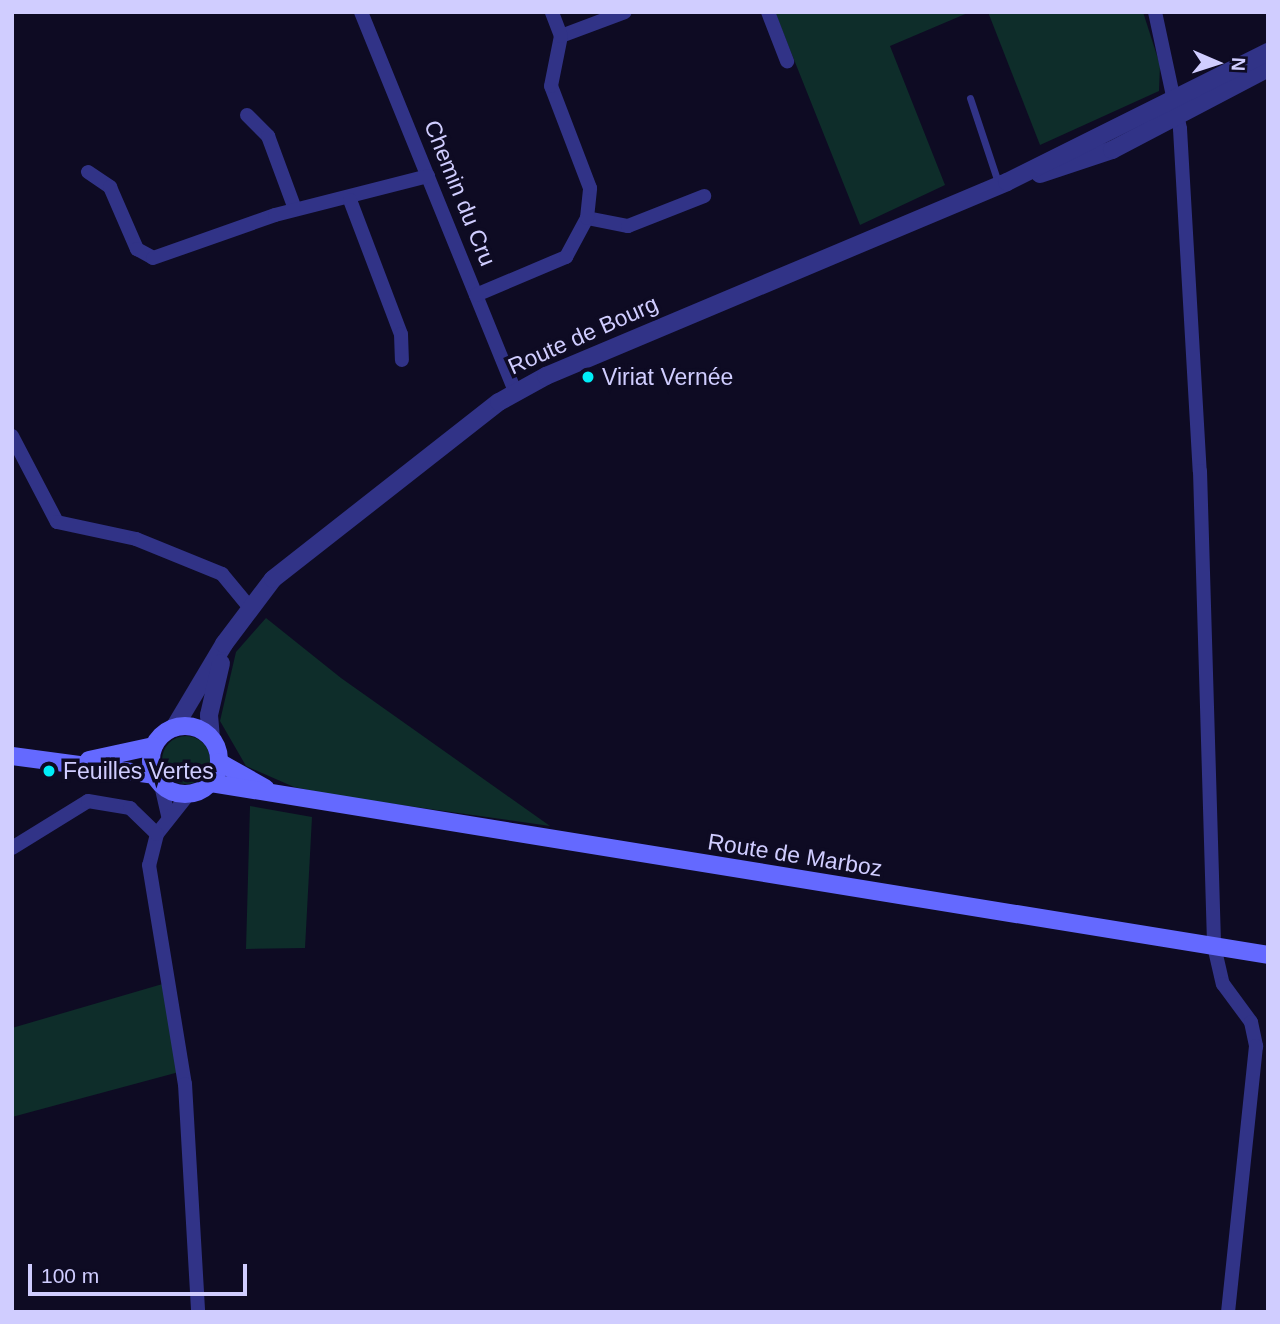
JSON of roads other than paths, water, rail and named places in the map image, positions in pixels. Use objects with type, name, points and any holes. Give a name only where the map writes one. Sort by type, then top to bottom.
[{"type":"main road","points":[[12,756],[71,761],[158,780],[187,795],[211,783],[219,762],[211,738],[194,727],[174,728],[154,746],[71,761]]},
{"type":"main road","points":[[154,746],[158,780]]},
{"type":"main road","name":"Route de Marboz","points":[[219,762],[260,786],[315,804]]},
{"type":"main road","name":"Route de Marboz","points":[[211,783],[315,804],[1268,955]]},
{"type":"street","name":"Chemin du Cru","points":[[361,12],[515,391]]},
{"type":"street","points":[[475,295],[566,257],[587,218],[590,188],[551,86],[561,36],[552,12]]},
{"type":"street","points":[[561,36],[625,12]]},
{"type":"street","points":[[768,12],[787,61]]},
{"type":"street","points":[[1155,12],[1178,96],[1200,471],[1214,946],[1223,984],[1251,1022],[1256,1046],[1228,1312]]},
{"type":"street","name":"Route de Bourg","points":[[174,728],[238,626],[303,552],[515,391],[1003,184],[1268,52]]},
{"type":"street","name":"Route de Bourg","points":[[1003,184],[1112,150],[1268,68]]},
{"type":"street","points":[[247,115],[268,136],[295,209]]},
{"type":"street","points":[[88,173],[110,187],[137,249],[153,258],[295,209],[350,200],[428,176]]},
{"type":"street","points":[[587,218],[628,226],[704,196]]},
{"type":"street","points":[[350,200],[401,334],[402,360]]},
{"type":"street","points":[[13,438],[57,522],[136,539],[222,574],[251,609]]},
{"type":"street","name":"Route de Bourg","points":[[211,738],[212,690],[238,626]]},
{"type":"street","points":[[158,780],[168,816]]},
{"type":"street","points":[[187,795],[168,816],[157,834],[150,878],[185,1084],[198,1312]]},
{"type":"street","points":[[12,848],[88,801],[130,808],[157,834]]},
{"type":"lane","points":[[970,98],[1003,184]]},
{"type":"place","name":"Viriat Vernée","points":[[588,377]]},
{"type":"place","name":"Feuilles Vertes","points":[[49,771]]}]
